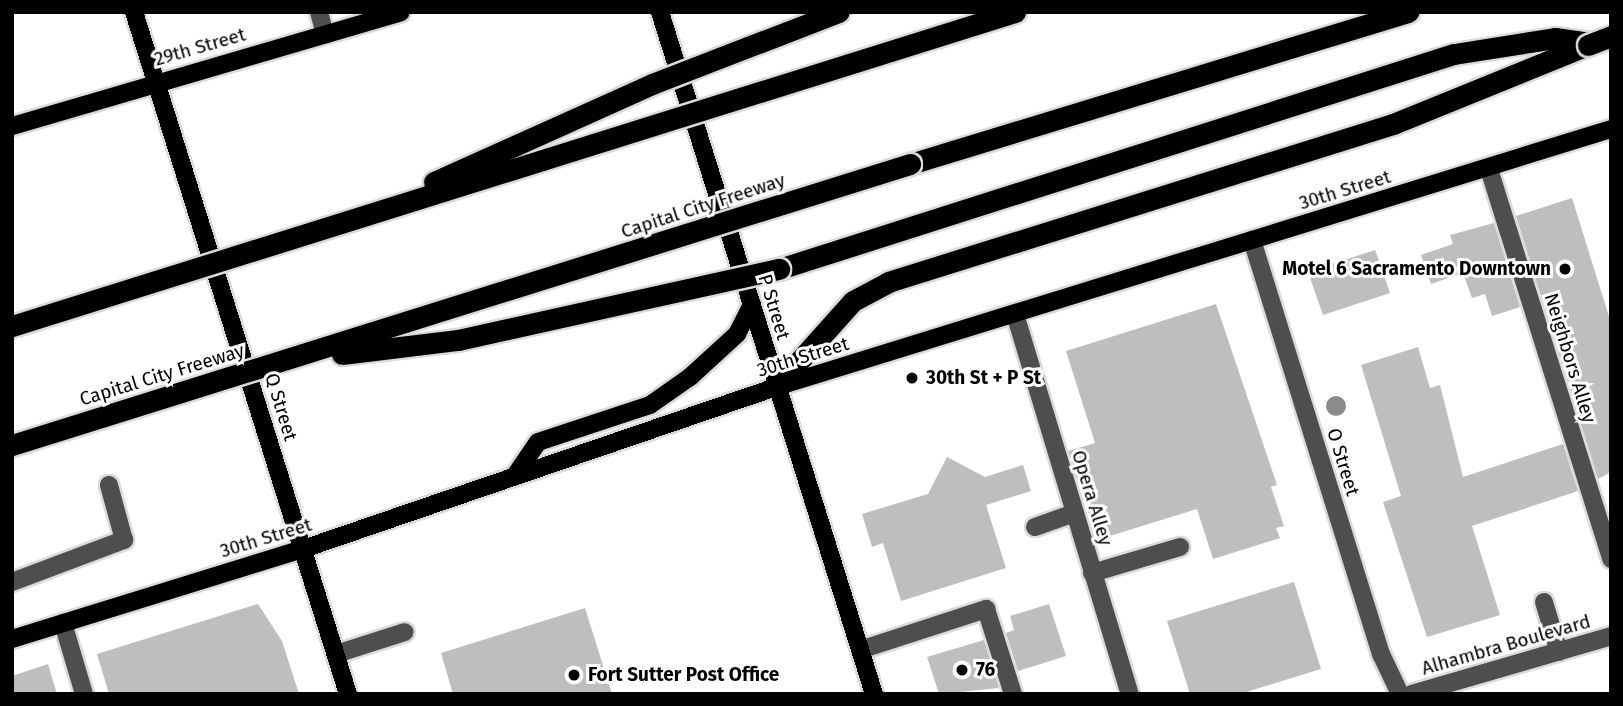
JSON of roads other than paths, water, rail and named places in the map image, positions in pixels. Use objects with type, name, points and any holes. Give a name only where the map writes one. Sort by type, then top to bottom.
[{"type":"highway","points":[[349,221],[664,79],[839,12]]},
{"type":"highway","points":[[12,326],[1015,12]]},
{"type":"highway","name":"Capital City Freeway","points":[[12,445],[1408,12]]},
{"type":"highway","points":[[776,387],[853,301],[888,282],[1460,99],[1611,36]]},
{"type":"highway","points":[[288,361],[458,340],[779,269],[1454,54],[1555,38],[1611,45]]},
{"type":"main road","name":"Q Street","points":[[134,12],[158,81],[348,694]]},
{"type":"main road","name":"29th Street","points":[[12,126],[399,12]]},
{"type":"main road","name":"P Street","points":[[660,12],[874,694]]},
{"type":"main road","name":"30th Street","points":[[12,639],[303,550],[776,387],[1489,169],[1611,129]]},
{"type":"main road","points":[[514,477],[538,442],[650,405],[690,377],[737,334],[751,305]]},
{"type":"street","points":[[319,12],[325,34]]},
{"type":"street","name":"Neighbors Alley","points":[[1489,169],[1611,559]]},
{"type":"street","name":"O Street","points":[[1252,240],[1381,654],[1401,694]]},
{"type":"street","name":"Opera Alley","points":[[1015,314],[1130,694]]},
{"type":"street","points":[[12,582],[124,540],[109,485]]},
{"type":"street","points":[[1035,527],[1074,513]]},
{"type":"street","points":[[1093,573],[1180,547]]},
{"type":"street","points":[[1544,602],[1559,652]]},
{"type":"street","points":[[860,650],[986,609],[1013,694]]},
{"type":"street","points":[[62,624],[84,694]]},
{"type":"street","points":[[336,654],[405,632]]},
{"type":"street","name":"Alhambra Boulevard","points":[[1412,694],[1611,636]]},
{"type":"place","name":"Motel 6 Sacramento Downtown","points":[[1565,269]]},
{"type":"place","name":"30th St + P St","points":[[912,378]]},
{"type":"place","name":"76","points":[[962,670]]},
{"type":"place","name":"Fort Sutter Post Office","points":[[574,675]]}]
